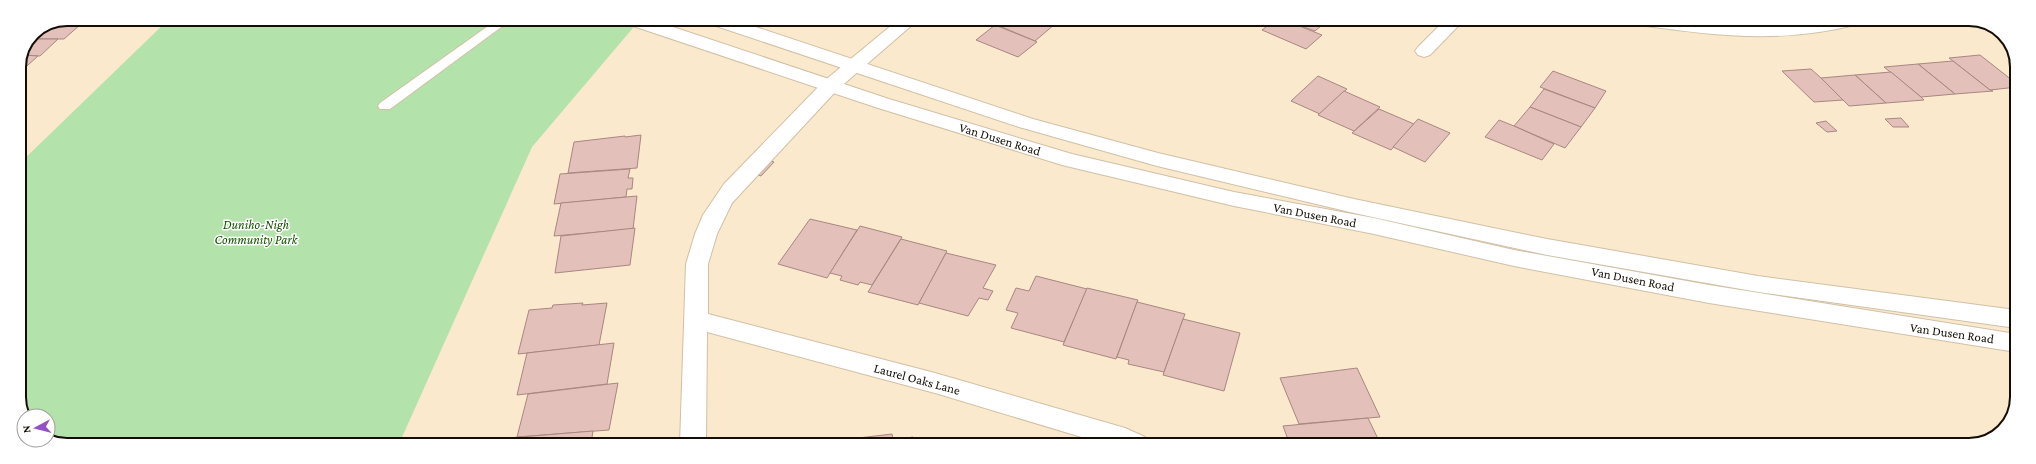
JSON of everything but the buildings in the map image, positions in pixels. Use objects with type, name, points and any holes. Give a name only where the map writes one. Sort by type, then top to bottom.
[{"type":"main road","name":"Van Dusen Road","points":[[652,26],[830,86],[1069,160],[1234,199],[1374,226],[1514,258],[1709,294],[1900,326],[2010,342]]},
{"type":"main road","name":"Van Dusen Road","points":[[734,26],[1026,123],[1164,160],[1369,209],[1547,247],[1758,284],[2010,318]]},
{"type":"main road","points":[[693,438],[697,264],[703,239],[722,200],[830,86],[902,26]]},
{"type":"main road","points":[[1424,51],[1449,26]]},
{"type":"main road","points":[[1684,26],[1699,28],[1751,26],[1797,29],[1816,26]]},
{"type":"main road","name":"Laurel Oaks Lane","points":[[696,320],[935,383],[1125,438]]},
{"type":"lane","points":[[385,106],[496,26]]},
{"type":"green space","name":"Duniho-Nigh Community Park","points":[[162,26],[635,26],[532,147],[402,438],[67,438],[56,436],[56,408],[27,408],[26,399],[26,157]]}]
